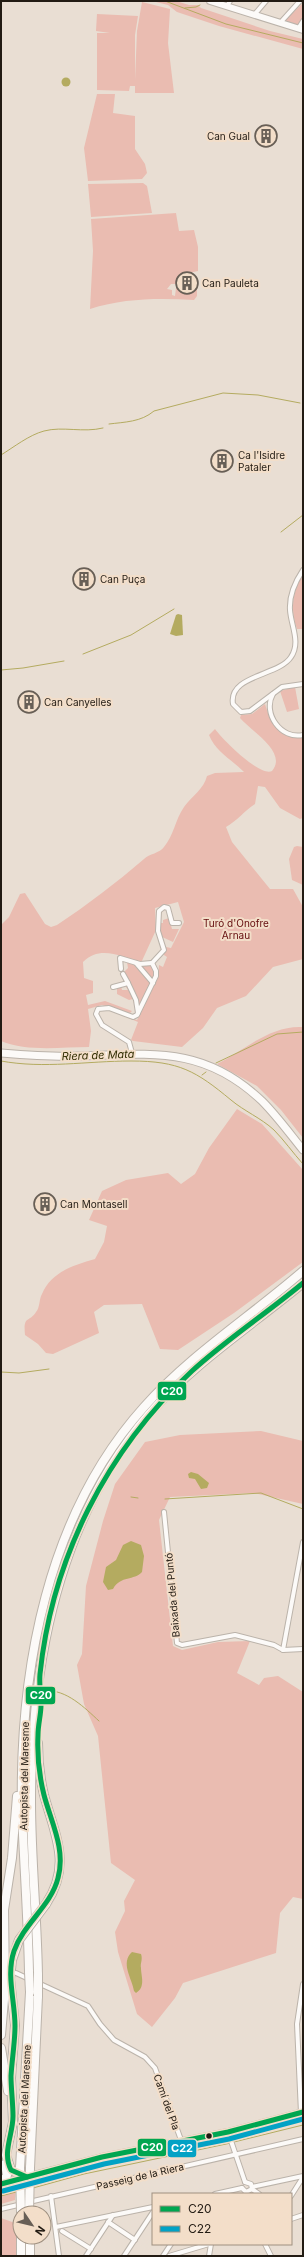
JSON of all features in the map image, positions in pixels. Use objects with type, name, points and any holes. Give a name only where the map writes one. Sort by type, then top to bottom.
[{"type":"highway","name":"Autopista del Maresme","points":[[20,2205],[20,2168],[30,1992],[22,1811],[25,1728],[33,1660],[49,1587],[67,1532],[97,1471],[130,1423],[173,1377],[303,1272]]},
{"type":"highway","name":"Autopista del Maresme","points":[[29,2205],[38,1996],[31,1802],[33,1753],[40,1677],[49,1626],[69,1551],[102,1479],[124,1446],[163,1399],[195,1368],[303,1283]]},
{"type":"highway","points":[[27,2178],[11,2170],[3,2156],[13,2122],[11,2078],[15,2025],[10,1968],[19,1940],[46,1904],[58,1880],[60,1861],[58,1841],[44,1794],[39,1768],[38,1740],[41,1704],[40,1677]]},
{"type":"highway","points":[[1,2035],[5,1988],[4,1910],[13,1850],[20,1748],[25,1728]]},
{"type":"highway","points":[[1,2048],[10,2119],[3,2156],[7,2175],[2,2182]]},
{"type":"highway","points":[[21,2245],[21,2256]]},
{"type":"highway","points":[[30,2245],[30,2256]]},
{"type":"main road","points":[[1,1053],[76,1056],[132,1053],[161,1054],[178,1057],[207,1066],[229,1077],[262,1102],[303,1150]]},
{"type":"street","points":[[210,1],[228,4],[254,15],[300,29],[303,21]]},
{"type":"street","points":[[254,15],[266,1]]},
{"type":"street","points":[[280,23],[300,1]]},
{"type":"street","points":[[303,570],[297,579],[290,608],[296,639],[292,657],[279,668],[250,679],[234,693],[233,704],[238,710],[244,712],[250,711],[285,686],[303,684]]},
{"type":"street","points":[[274,693],[269,704],[273,720],[288,733],[303,735]]},
{"type":"street","points":[[121,969],[120,958],[136,963],[152,964],[163,953],[163,945],[158,931],[159,910],[164,907],[168,908],[172,924],[179,923]]},
{"type":"street","points":[[136,963],[153,983]]},
{"type":"street","points":[[132,1053],[130,1042],[102,1025],[96,1014],[98,1009],[109,1008],[133,1017],[138,1013],[157,973],[152,964]]},
{"type":"street","points":[[123,974],[136,1000],[138,1013]]},
{"type":"street","points":[[113,987],[128,983]]},
{"type":"street","name":"Baixada del Puntó","points":[[164,1512],[177,1643],[182,1645],[235,1635],[274,1645],[283,1650],[303,1649]]},
{"type":"street","points":[[283,1650],[303,1542]]},
{"type":"street","name":"Camí del Pla","points":[[16,1973],[88,2006],[100,2024],[114,2040],[150,2062],[155,2068],[181,2140]]},
{"type":"street","points":[[2,2182],[27,2178],[102,2157],[181,2140],[228,2132],[302,2113],[297,2024],[303,1984]]},
{"type":"street","points":[[228,2132],[247,2191]]},
{"type":"street","name":"Passeig de la Riera","points":[[1,2209],[303,2139]]},
{"type":"street","points":[[226,2193],[247,2191],[303,2177],[301,2184],[292,2195]]},
{"type":"street","points":[[245,2182],[249,2182],[247,2191]]},
{"type":"street","points":[[52,2196],[59,2256]]},
{"type":"street","points":[[56,2227],[152,2207]]},
{"type":"street","points":[[124,2256],[152,2214]]},
{"type":"street","points":[[86,2256],[113,2215]]},
{"type":"street","points":[[292,2218],[303,2215]]},
{"type":"street","points":[[108,2222],[135,2240]]},
{"type":"street","points":[[62,2231],[91,2249]]},
{"type":"street","points":[[163,2256],[169,2245]]},
{"type":"street","points":[[170,2256],[207,2245]]},
{"type":"street","points":[[209,2256],[210,2245]]},
{"type":"street","points":[[266,2245],[271,2256]]},
{"type":"green space","points":[[152,1],[176,1],[189,5],[198,5],[201,8],[270,31],[303,39],[303,49],[219,26],[177,12],[168,5]]},
{"type":"green space","points":[[142,2],[170,9],[168,43],[174,93],[135,93],[135,86],[130,86],[129,91],[97,90],[97,33],[110,33],[96,31],[97,14],[138,16],[135,35],[135,80],[137,31]]},
{"type":"green space","points":[[303,3],[303,20],[297,26],[285,23],[284,21]]},
{"type":"green space","points":[[97,94],[115,94],[113,113],[135,116],[135,149],[145,164],[147,173],[142,179],[88,181],[84,148]]},
{"type":"green space","points":[[143,183],[147,186],[152,213],[91,217],[88,184]]},
{"type":"green space","points":[[176,213],[179,231],[194,230],[198,247],[198,271],[180,275],[180,278],[178,277],[176,284],[171,284],[167,289],[172,290],[172,295],[175,296],[176,288],[179,288],[179,291],[190,292],[190,285],[197,285],[197,296],[194,300],[168,299],[129,301],[103,305],[90,309],[93,251],[91,219]]},
{"type":"green space","points":[[303,574],[303,629],[297,629],[293,615],[293,601],[296,587]]},
{"type":"green space","points":[[295,687],[299,709],[287,712],[280,691]]},
{"type":"green space","name":"Turó d'Onofre Arnau","points":[[265,704],[273,723],[278,728],[288,736],[303,737],[303,818],[300,819],[280,808],[265,787],[258,786],[255,804],[226,827],[232,842],[270,889],[293,889],[303,907],[303,959],[273,967],[246,996],[217,1008],[203,1028],[182,1047],[133,1041],[131,1040],[138,1022],[109,1010],[137,1020],[158,977],[159,965],[163,967],[167,957],[164,955],[164,944],[166,947],[171,948],[184,922],[178,902],[155,908],[156,930],[141,963],[118,955],[104,953],[96,954],[83,962],[84,978],[93,981],[93,993],[86,995],[88,1005],[105,1001],[132,1011],[130,1013],[102,1005],[88,1009],[91,1031],[89,1047],[33,1048],[22,1047],[1,1041],[1,925],[9,917],[20,894],[25,893],[45,924],[51,927],[57,925],[90,902],[146,857],[162,849],[170,838],[178,817],[184,807],[201,789],[207,776],[215,773],[244,772],[220,751],[212,741],[209,735],[215,729],[233,749],[259,769],[272,771],[276,764],[272,749],[240,718],[241,715],[252,714]]},
{"type":"green space","points":[[294,847],[303,847],[303,885],[292,880],[289,859]]},
{"type":"green space","points":[[169,918],[172,929],[179,929],[173,942],[160,936],[160,921],[163,923],[163,920]]},
{"type":"green space","points":[[127,962],[134,963],[151,983],[139,1007],[136,994],[124,972],[128,968]]},
{"type":"green space","points":[[151,965],[155,973],[152,981],[140,966]]},
{"type":"green space","points":[[121,986],[122,990],[128,990],[126,987],[128,986],[133,993],[136,1008],[133,999],[129,1000],[117,994],[117,989]]},
{"type":"green space","points":[[291,1027],[303,1027],[303,1138],[281,1110],[257,1086],[217,1064],[269,1034]]},
{"type":"green space","points":[[237,1109],[262,1124],[303,1170],[303,1262],[234,1313],[178,1350],[160,1349],[142,1304],[104,1305],[94,1312],[99,1333],[53,1354],[46,1353],[38,1344],[25,1335],[26,1322],[37,1310],[41,1296],[51,1280],[64,1270],[95,1259],[104,1242],[107,1226],[89,1220],[102,1191],[126,1180],[168,1173],[181,1184],[195,1174],[209,1148]]},
{"type":"green space","points":[[261,1431],[303,1441],[303,1504],[254,1493],[170,1497],[159,1520],[173,1646],[182,1650],[218,1642],[250,1641],[237,1673],[259,1685],[264,1678],[278,1676],[303,1692],[303,1899],[293,1897],[280,1913],[276,1953],[183,1983],[175,1998],[152,2027],[137,2014],[118,1952],[115,1932],[125,1911],[124,1901],[135,1880],[111,1863],[98,1736],[84,1704],[77,1665],[82,1654],[86,1586],[103,1521],[115,1484],[145,1442],[180,1435]]},
{"type":"green space","points":[[16,2184],[15,2200],[1,2204],[1,2188]]},
{"type":"green space","points":[[1,2218],[12,2222],[12,2245],[26,2245],[31,2256],[1,2256]]},
{"type":"shaded area","points":[[66,77],[71,82],[66,87],[61,82]]},
{"type":"shaded area","points":[[176,615],[182,615],[183,635],[176,636],[170,634]]},
{"type":"shaded area","points":[[191,1472],[198,1474],[209,1483],[207,1488],[201,1489],[195,1479],[189,1478],[188,1474]]},
{"type":"shaded area","points":[[131,1541],[141,1545],[144,1556],[142,1572],[139,1575],[120,1582],[113,1589],[108,1590],[103,1582],[106,1567],[116,1560],[123,1545]]},
{"type":"shaded area","points":[[132,1952],[141,1954],[142,1956],[142,1985],[136,1993],[134,1991],[127,1966],[127,1961]]},
{"type":"waterway","points":[[165,1],[226,24],[303,43]]},
{"type":"waterway","points":[[185,8],[200,5]]},
{"type":"waterway","points":[[109,424],[127,422],[149,415],[154,411],[223,393],[258,395],[300,403]]},
{"type":"waterway","points":[[1,455],[27,438],[44,431],[58,429],[88,430],[103,428]]},
{"type":"waterway","points":[[281,532],[303,515]]},
{"type":"waterway","points":[[83,654],[131,635],[174,609]]},
{"type":"waterway","points":[[1,670],[64,661]]},
{"type":"waterway","points":[[216,1063],[277,1034],[303,1032]]},
{"type":"waterway","name":"Riera de Mata","points":[[1,1061],[49,1065],[115,1061],[148,1061],[175,1066],[197,1075],[269,1126],[278,1134],[303,1164]]},
{"type":"waterway","name":"Riera de Mata","points":[[202,1075],[206,1072]]},
{"type":"waterway","points":[[1,1372],[19,1373],[49,1369]]},
{"type":"waterway","points":[[165,1499],[261,1493],[303,1509]]},
{"type":"waterway","points":[[131,1497],[138,1498]]},
{"type":"waterway","points":[[46,1691],[53,1691],[68,1696],[75,1700],[99,1721]]},
{"type":"waterway","points":[[234,2142],[303,2125]]},
{"type":"waterway","points":[[33,2188],[84,2174],[231,2143]]},
{"type":"waterway","points":[[1,2196],[16,2192]]},
{"type":"transit line","name":"C20","points":[[27,2177],[11,2170],[8,2157],[13,2123],[11,2076],[15,2038],[15,2017],[11,1969],[14,1951],[18,1941],[50,1897],[55,1888],[60,1867],[57,1836],[42,1788],[38,1750],[38,1731],[41,1712],[40,1674],[46,1631],[57,1589],[71,1548],[89,1509],[110,1471],[134,1435],[162,1402],[192,1371],[219,1348],[303,1283]]},
{"type":"transit line","name":"C20","points":[[1,2184],[102,2157],[228,2132],[303,2112]]},
{"type":"transit line","name":"C22","points":[[3,2191],[104,2164],[229,2139],[303,2119]]},
{"type":"place","name":"Can Gual","points":[[266,136]]},
{"type":"place","name":"Can Pauleta","points":[[187,283]]},
{"type":"place","name":"Ca l'Isidre Pataler","points":[[222,461]]},
{"type":"place","name":"Can Puça","points":[[84,579]]},
{"type":"place","name":"Can Canyelles","points":[[29,702]]},
{"type":"place","name":"Can Montasell","points":[[45,1204]]}]
